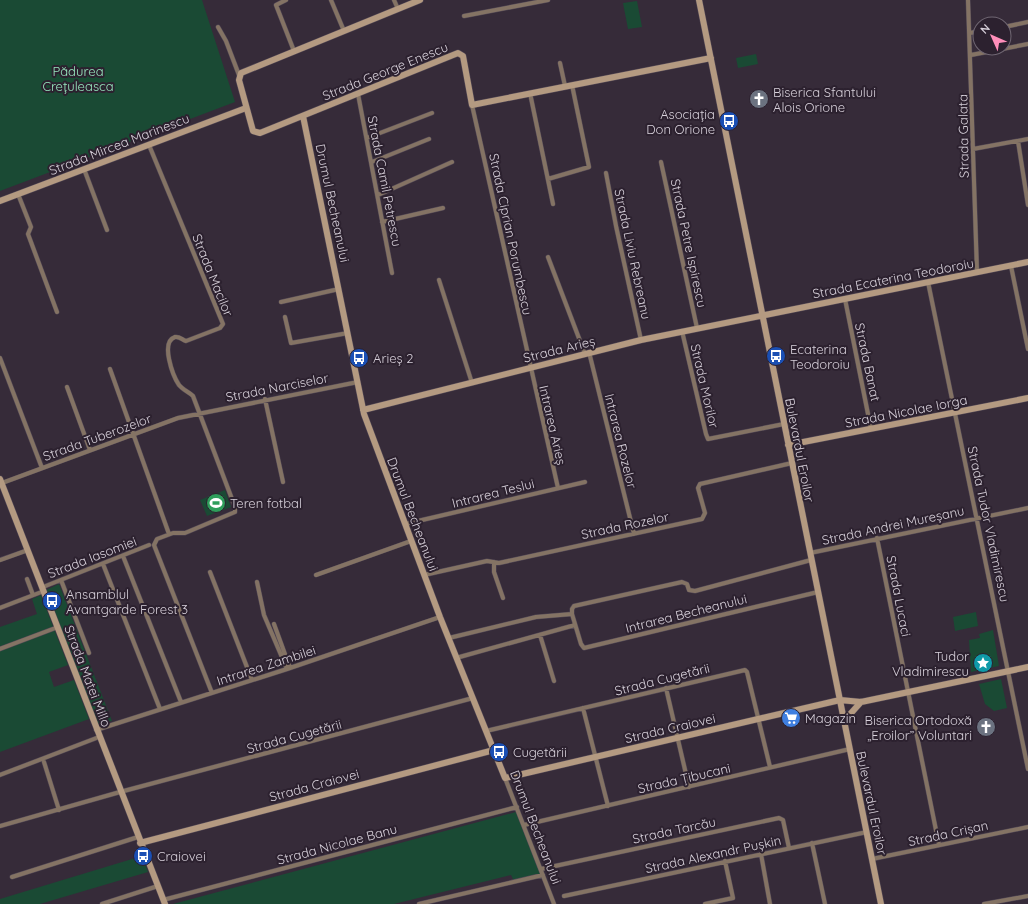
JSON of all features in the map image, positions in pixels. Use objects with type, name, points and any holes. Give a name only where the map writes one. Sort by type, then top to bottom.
[{"type":"street","points":[[286,0],[276,5],[294,51]]},
{"type":"street","points":[[331,0],[344,31]]},
{"type":"street","points":[[394,0],[398,9]]},
{"type":"street","points":[[218,27],[226,41],[239,75],[420,0]]},
{"type":"street","points":[[464,16],[548,0]]},
{"type":"street","name":"Bulevardul Eroilor","points":[[699,0],[811,560],[882,904]]},
{"type":"street","name":"Strada Galata","points":[[968,0],[977,272]]},
{"type":"street","points":[[1012,25],[1028,22]]},
{"type":"street","points":[[971,55],[1028,44]]},
{"type":"street","name":"Strada George Enescu","points":[[239,75],[238,80],[246,108],[254,131],[257,133],[461,53],[463,56],[472,105]]},
{"type":"street","points":[[472,105],[711,58]]},
{"type":"street","points":[[560,63],[565,86]]},
{"type":"street","points":[[548,179],[589,167],[572,85]]},
{"type":"street","points":[[530,93],[553,204]]},
{"type":"street","name":"Strada Camil Petrescu","points":[[358,94],[392,273]]},
{"type":"street","name":"Strada Ciprian Porumbescu","points":[[472,105],[530,368]]},
{"type":"street","name":"Strada Mircea Marinescu","points":[[0,201],[246,108]]},
{"type":"street","points":[[367,138],[432,113]]},
{"type":"street","name":"Drumul Becheanului","points":[[303,116],[363,410],[440,617],[517,807],[554,904]]},
{"type":"street","points":[[372,162],[429,139]]},
{"type":"street","points":[[973,149],[1028,139]]},
{"type":"street","points":[[1018,141],[1028,205]]},
{"type":"street","name":"Strada Macilor","points":[[149,145],[223,324],[220,328],[186,341],[179,337],[174,337],[171,340],[167,352],[175,379],[184,390],[193,396],[199,413]]},
{"type":"street","points":[[378,195],[452,162]]},
{"type":"street","name":"Strada Petre Ispirescu","points":[[661,162],[696,328]]},
{"type":"street","points":[[84,169],[107,230]]},
{"type":"street","name":"Strada Liviu Rebreanu","points":[[606,173],[641,340]]},
{"type":"street","points":[[18,194],[30,228],[28,234],[57,312]]},
{"type":"street","points":[[382,222],[442,208]]},
{"type":"street","name":"Intrarea Rozelor","points":[[548,257],[587,353],[634,534]]},
{"type":"street","name":"Strada Ecaterina Teodoroiu","points":[[762,315],[1028,262]]},
{"type":"street","points":[[1011,266],[1028,349]]},
{"type":"street","points":[[439,280],[472,383]]},
{"type":"street","name":"Strada Tudor Vladimirescu","points":[[928,282],[978,518],[1028,769]]},
{"type":"street","points":[[281,302],[339,289]]},
{"type":"street","name":"Strada Banat","points":[[844,299],[871,429]]},
{"type":"street","name":"Strada Arieș","points":[[363,410],[641,340],[762,315]]},
{"type":"street","points":[[285,316],[291,343],[348,333]]},
{"type":"street","name":"Strada Morilor","points":[[682,332],[708,439],[784,424]]},
{"type":"street","points":[[0,358],[42,468]]},
{"type":"street","name":"Intrarea Arieș","points":[[530,368],[558,488]]},
{"type":"street","points":[[110,369],[169,534]]},
{"type":"street","name":"Strada Narciselor","points":[[199,413],[358,382]]},
{"type":"street","points":[[66,387],[90,450]]},
{"type":"street","name":"Strada Nicolae Iorga","points":[[788,445],[1028,398]]},
{"type":"street","points":[[265,399],[283,482]]},
{"type":"street","name":"Strada Tuberozelor","points":[[1,481],[42,468],[178,418],[199,413]]},
{"type":"street","name":"Strada Iasomiei","points":[[0,608],[33,595],[61,580],[152,545],[157,539],[169,534],[185,532],[233,514],[235,507],[199,413]]},
{"type":"street","name":"Strada Rozelor","points":[[424,575],[487,561],[499,563],[702,519],[705,516],[698,488],[700,484],[792,463]]},
{"type":"street","name":"Strada Matei Millo","points":[[1,481],[120,792],[164,902]]},
{"type":"street","name":"Intrarea Teslui","points":[[405,524],[585,482]]},
{"type":"street","name":"Strada Andrei Mureșanu","points":[[810,553],[1028,508]]},
{"type":"street","name":"Strada Lucaci","points":[[877,538],[939,845]]},
{"type":"street","points":[[316,575],[411,541]]},
{"type":"street","points":[[152,545],[212,693]]},
{"type":"street","points":[[0,560],[28,550]]},
{"type":"street","points":[[124,556],[181,702]]},
{"type":"street","name":"Strada Andrei Mureșanu","points":[[572,614],[572,609],[574,606],[618,595],[682,582],[687,584],[689,590],[695,591],[811,560]]},
{"type":"street","points":[[494,562],[494,572],[503,598]]},
{"type":"street","points":[[103,564],[160,709]]},
{"type":"street","points":[[210,572],[252,680]]},
{"type":"street","points":[[27,579],[33,595]]},
{"type":"street","points":[[61,580],[89,653]]},
{"type":"street","points":[[257,582],[264,615],[289,668]]},
{"type":"street","name":"Intrarea Becheanului","points":[[572,614],[581,644],[584,648],[818,592]]},
{"type":"street","points":[[449,638],[536,617],[572,614]]},
{"type":"street","name":"Intrarea Zambilei","points":[[96,730],[289,668],[440,617]]},
{"type":"street","points":[[274,624],[289,668]]},
{"type":"street","points":[[456,658],[575,625]]},
{"type":"street","points":[[0,649],[58,627]]},
{"type":"street","points":[[540,635],[554,681]]},
{"type":"street","name":"Strada Craiovei","points":[[505,778],[840,700],[861,702],[1028,667]]},
{"type":"street","name":"Strada Cugetării","points":[[486,730],[745,670],[770,767]]},
{"type":"street","points":[[666,688],[689,787]]},
{"type":"street","name":"Strada Cugetării","points":[[120,792],[473,698]]},
{"type":"street","points":[[844,720],[861,702]]},
{"type":"street","points":[[583,708],[608,806]]},
{"type":"street","points":[[0,775],[99,737]]},
{"type":"street","name":"Strada Țibucani","points":[[524,826],[850,749]]},
{"type":"street","name":"Strada Craiovei","points":[[139,840],[494,750]]},
{"type":"street","points":[[44,762],[59,810]]},
{"type":"street","points":[[0,826],[120,792]]},
{"type":"street","name":"Strada Nicolae Banu","points":[[164,902],[517,807]]},
{"type":"street","name":"Strada Tarcău","points":[[540,869],[779,818],[783,820],[789,848]]},
{"type":"street","name":"Strada Crișan","points":[[872,859],[1028,827]]},
{"type":"street","name":"Strada Alexandr Pușkin","points":[[564,896],[867,832]]},
{"type":"street","points":[[12,877],[139,840]]},
{"type":"street","points":[[812,843],[825,904]]},
{"type":"street","points":[[761,854],[770,904]]},
{"type":"street","points":[[704,904],[733,898],[725,861]]},
{"type":"street","points":[[419,904],[543,875]]},
{"type":"street","points":[[102,904],[158,886]]},
{"type":"street","points":[[984,904],[1028,896]]},
{"type":"green space","name":"Pădurea Crețuleasca","points":[[0,0],[202,0],[235,102],[0,191]]},
{"type":"green space","points":[[637,1],[642,27],[628,29],[623,3]]},
{"type":"green space","points":[[756,54],[758,64],[738,68],[736,58]]},
{"type":"green space","name":"Teren fotbal","points":[[225,490],[231,507],[207,516],[200,500]]},
{"type":"green space","points":[[59,584],[112,721],[97,725],[46,590]]},
{"type":"green space","points":[[41,595],[68,665],[49,672],[54,687],[74,680],[89,719],[0,752],[0,627],[37,614],[32,599]]},
{"type":"green space","points":[[976,612],[978,626],[955,631],[953,617]]},
{"type":"green space","points":[[993,630],[999,666],[971,672],[969,640],[980,638],[979,634]]},
{"type":"green space","points":[[1001,679],[1007,708],[994,711],[985,704],[979,684]]},
{"type":"green space","points":[[516,812],[542,875],[514,881],[511,875],[394,904],[173,904]]},
{"type":"green space","points":[[142,856],[148,872],[40,904],[0,904],[0,899]]},
{"type":"place","name":"Biserica Sfantului Alois Orione","points":[[759,99]]},
{"type":"place","name":"Asociația Don Orione","points":[[729,121]]},
{"type":"place","name":"Ecaterina Teodoroiu","points":[[776,356]]},
{"type":"place","name":"Arieș 2","points":[[359,358]]},
{"type":"place","name":"Teren fotbal","points":[[216,503]]},
{"type":"place","name":"Ansamblul Avantgarde Forest 3","points":[[52,601]]},
{"type":"place","name":"Tudor Vladimirescu","points":[[983,663]]},
{"type":"place","name":"Magazin","points":[[791,718]]},
{"type":"place","name":"Biserica Ortodoxă „Eroilor” Voluntari","points":[[986,727]]},
{"type":"place","name":"Cugetării","points":[[499,752]]},
{"type":"place","name":"Craiovei","points":[[143,856]]}]
